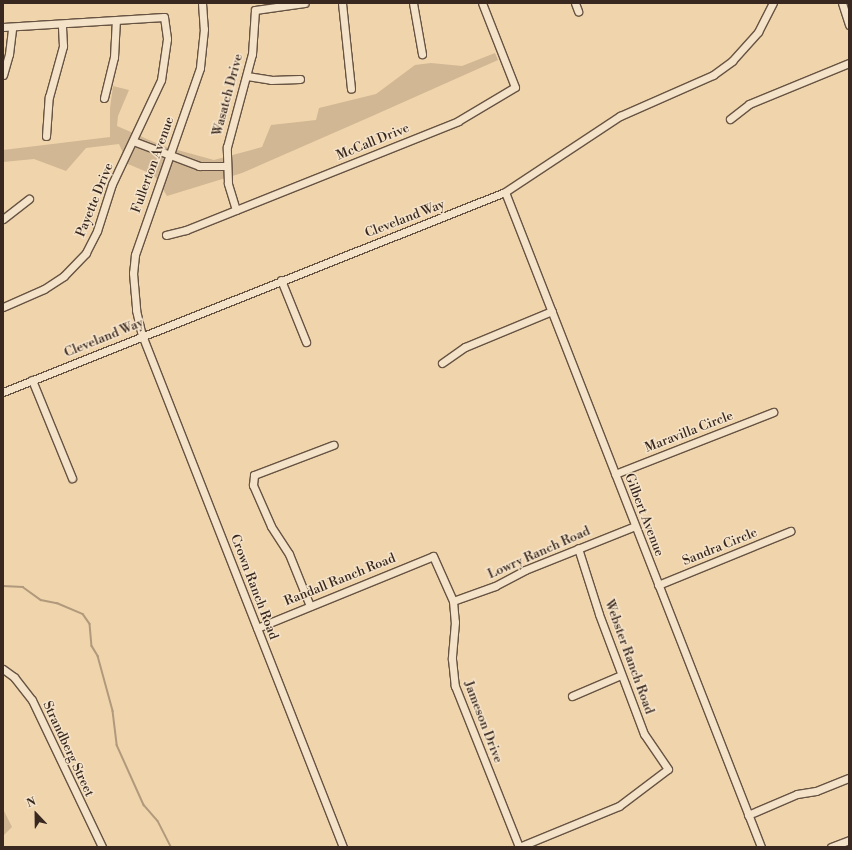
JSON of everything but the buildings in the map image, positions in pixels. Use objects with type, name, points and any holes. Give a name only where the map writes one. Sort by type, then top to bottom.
[{"type":"street","name":"Fullerton Avenue","points":[[142,335],[134,292],[135,255],[200,68],[204,29],[202,3]]},
{"type":"street","name":"Wasatch Drive","points":[[236,210],[228,183],[226,166],[231,128],[252,54],[255,10],[305,3]]},
{"type":"street","points":[[342,3],[351,89]]},
{"type":"street","points":[[413,3],[422,54]]},
{"type":"street","name":"McCall Drive","points":[[166,235],[236,210],[458,121],[515,87],[482,3]]},
{"type":"street","points":[[575,3],[578,11]]},
{"type":"street","name":"Cleveland Way","points":[[3,392],[142,335],[505,192],[620,116],[713,75],[732,61],[758,32],[773,3]]},
{"type":"street","points":[[842,3],[849,25]]},
{"type":"street","name":"Payette Drive","points":[[3,307],[44,289],[64,276],[86,253],[97,231],[112,184],[161,80],[167,39],[164,17],[116,21]]},
{"type":"street","points":[[3,27],[12,28],[116,21],[114,57],[104,98]]},
{"type":"street","points":[[46,136],[49,97],[63,46],[62,25]]},
{"type":"street","points":[[3,75],[9,54],[12,28]]},
{"type":"street","points":[[730,119],[749,104],[849,63]]},
{"type":"street","points":[[247,76],[271,80],[300,79]]},
{"type":"street","points":[[133,141],[199,166],[226,166]]},
{"type":"street","name":"Gilbert Avenue","points":[[505,192],[761,847]]},
{"type":"street","points":[[3,219],[29,199]]},
{"type":"street","points":[[281,280],[306,342]]},
{"type":"street","points":[[442,363],[465,348],[552,312]]},
{"type":"street","name":"Crown Ranch Road","points":[[142,335],[343,847]]},
{"type":"street","points":[[32,380],[72,478]]},
{"type":"street","name":"Maravilla Circle","points":[[615,474],[773,412]]},
{"type":"street","points":[[310,606],[289,554],[271,526],[253,486],[254,475],[333,445]]},
{"type":"street","name":"Lowry Ranch Road","points":[[452,602],[495,586],[526,570],[635,526]]},
{"type":"street","name":"Sandra Circle","points":[[658,585],[790,531]]},
{"type":"street","name":"Webster Ranch Road","points":[[519,847],[618,806],[668,769],[644,734],[621,675],[578,548]]},
{"type":"street","name":"Randall Ranch Road","points":[[257,628],[433,556]]},
{"type":"street","name":"Jameson Drive","points":[[433,556],[452,602],[456,622],[452,659],[455,686],[519,847]]},
{"type":"street","name":"Strandberg Street","points":[[3,669],[14,677],[32,700],[102,847]]},
{"type":"street","points":[[572,696],[621,675]]},
{"type":"street","points":[[748,815],[798,794],[816,791],[849,778]]},
{"type":"street","points":[[831,847],[849,840]]},
{"type":"shaded area","points":[[495,53],[498,60],[242,173],[167,196],[154,175],[128,164],[119,144],[86,148],[66,171],[34,159],[3,162],[3,150],[110,137],[110,108],[113,86],[129,90],[118,116],[117,126],[163,146],[214,160],[262,147],[271,125],[316,120],[319,108],[376,94],[415,65],[431,63],[462,66]]},
{"type":"shaded area","points":[[3,809],[12,827],[3,836]]},
{"type":"waterway","points":[[3,586],[23,587],[41,600],[57,603],[83,614],[90,624],[92,646],[98,656],[113,711],[117,745],[144,805],[158,821],[171,847]]}]
